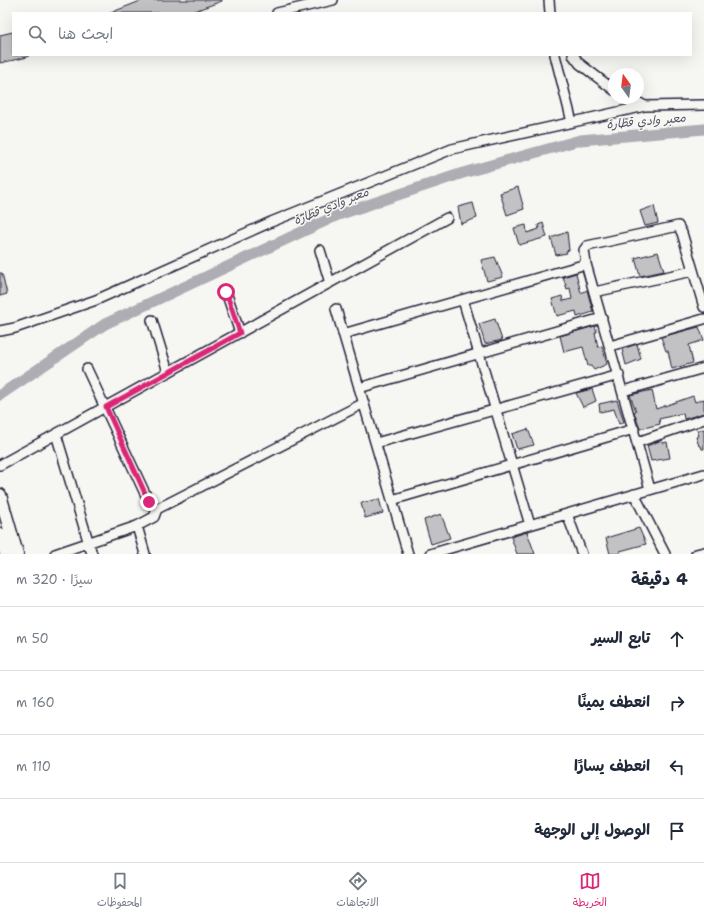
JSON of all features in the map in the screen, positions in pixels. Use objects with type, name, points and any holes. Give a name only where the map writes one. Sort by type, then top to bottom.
[{"type":"main road","points":[[0,495],[18,554]]},
{"type":"main road","points":[[0,534],[6,554]]},
{"type":"street","points":[[281,12],[333,0]]},
{"type":"street","points":[[549,0],[550,12]]},
{"type":"street","points":[[555,56],[572,122]]},
{"type":"street","points":[[574,56],[580,64],[608,85]]},
{"type":"street","points":[[641,104],[645,106]]},
{"type":"street","points":[[0,331],[14,328],[96,300],[271,222],[452,149],[645,106],[704,105]]},
{"type":"street","points":[[0,465],[447,218]]},
{"type":"street","points":[[650,489],[624,391],[583,253],[587,246],[678,226],[682,233],[704,307]]},
{"type":"street","points":[[320,250],[330,283]]},
{"type":"street","points":[[343,334],[586,264]]},
{"type":"street","points":[[594,292],[693,271]]},
{"type":"street","points":[[226,292],[240,333]]},
{"type":"street","points":[[463,300],[530,525]]},
{"type":"street","points":[[336,309],[408,554]]},
{"type":"street","points":[[359,388],[602,318]]},
{"type":"street","points":[[152,320],[168,372]]},
{"type":"street","points":[[610,346],[704,320]]},
{"type":"street","points":[[624,391],[704,368]]},
{"type":"street","points":[[87,369],[149,502],[157,509]]},
{"type":"street","points":[[376,443],[619,375]]},
{"type":"street","points":[[55,554],[137,526],[154,517],[157,509],[364,403]]},
{"type":"street","points":[[638,442],[704,419]]},
{"type":"street","points":[[392,500],[634,429]]},
{"type":"street","points":[[56,434],[92,554]]},
{"type":"street","points":[[430,554],[451,551],[566,514],[704,474]]},
{"type":"street","points":[[634,494],[664,552],[654,554]]},
{"type":"street","points":[[566,514],[582,554]]},
{"type":"street","points":[[137,526],[145,554]]},
{"type":"street","points":[[696,554],[704,552]]},
{"type":"building","points":[[143,0],[222,0],[192,12],[113,12]]},
{"type":"building","points":[[12,32],[12,56],[28,57],[0,63],[0,35]]},
{"type":"building","points":[[518,187],[524,209],[507,215],[500,193]]},
{"type":"building","points":[[473,203],[477,218],[461,224],[458,207]]},
{"type":"building","points":[[654,206],[658,223],[645,226],[640,211]]},
{"type":"building","points":[[543,223],[547,237],[519,245],[514,228],[526,225],[527,233],[539,229],[538,225]]},
{"type":"building","points":[[567,232],[569,250],[566,251],[567,253],[556,255],[551,238]]},
{"type":"building","points":[[658,252],[664,271],[640,276],[635,258]]},
{"type":"building","points":[[495,257],[503,277],[487,281],[481,260]]},
{"type":"building","points":[[0,273],[2,273],[7,294],[0,296]]},
{"type":"building","points":[[576,273],[581,293],[587,290],[593,312],[577,317],[576,311],[557,316],[552,299],[562,296],[563,301],[572,299],[570,288],[567,289],[563,277]]},
{"type":"building","points":[[495,319],[502,340],[485,344],[479,324]]},
{"type":"building","points":[[595,326],[598,347],[602,346],[607,364],[594,370],[591,366],[588,366],[583,347],[564,352],[560,336]]},
{"type":"building","points":[[699,327],[704,340],[689,345],[693,363],[672,369],[668,351],[666,351],[661,337]]},
{"type":"building","points":[[637,344],[641,359],[626,365],[622,349]]},
{"type":"building","points":[[592,389],[596,401],[583,407],[576,393]]},
{"type":"building","points":[[652,390],[656,409],[693,396],[695,402],[704,399],[704,413],[684,419],[683,413],[659,419],[660,424],[640,429],[634,412],[636,411],[630,395]]},
{"type":"building","points":[[617,400],[624,422],[619,424],[614,409],[600,412],[599,404]]},
{"type":"building","points":[[528,429],[534,445],[517,449],[512,434]]},
{"type":"building","points":[[704,429],[704,449],[702,449],[701,446],[699,446],[696,437],[699,436],[697,430]]},
{"type":"building","points":[[662,440],[663,443],[667,442],[670,458],[651,461],[647,446]]},
{"type":"building","points":[[379,499],[383,513],[365,518],[361,503]]},
{"type":"building","points":[[441,514],[450,538],[431,544],[424,520]]},
{"type":"building","points":[[639,528],[646,544],[620,551],[620,554],[610,554],[606,538]]},
{"type":"building","points":[[527,532],[535,554],[517,554],[511,537]]},
{"type":"waterway","name":"معبر وادي قطّارة","points":[[0,395],[105,324],[338,215],[463,173],[580,140],[704,129]]},
{"type":"route","points":[[149,502],[106,407],[240,333],[226,292]]}]
